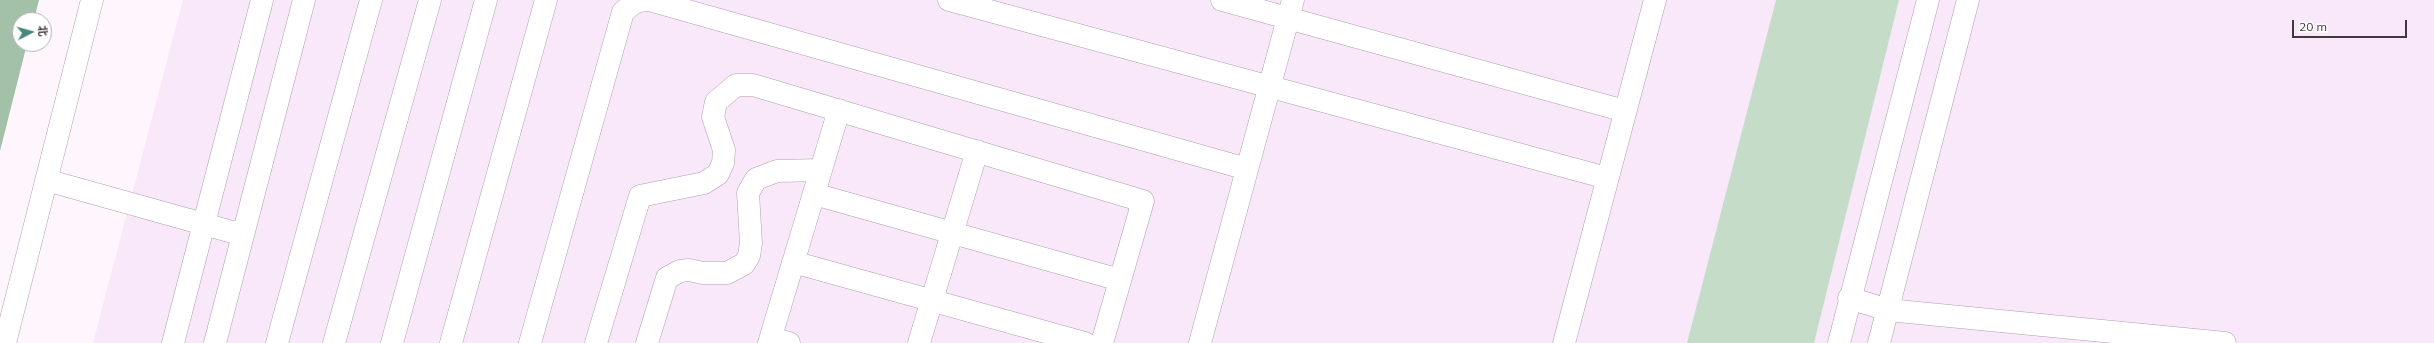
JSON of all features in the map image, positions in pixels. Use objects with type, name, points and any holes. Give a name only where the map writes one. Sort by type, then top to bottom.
[{"type":"street","points":[[5,343],[92,0]]},
{"type":"street","points":[[173,343],[262,0]]},
{"type":"street","points":[[215,343],[304,0]]},
{"type":"street","points":[[277,343],[371,0]]},
{"type":"street","points":[[334,343],[430,0]]},
{"type":"street","points":[[392,343],[486,0]]},
{"type":"street","points":[[451,343],[546,0]]},
{"type":"street","points":[[530,343],[623,12],[635,2],[648,0],[1247,169]]},
{"type":"street","points":[[949,0],[1608,178]]},
{"type":"street","points":[[1222,0],[1290,10],[1625,112]]},
{"type":"street","points":[[1564,343],[1656,0]]},
{"type":"street","points":[[1839,343],[1928,0]]},
{"type":"street","points":[[1879,343],[1968,0]]},
{"type":"street","points":[[1200,343],[1290,10]]},
{"type":"street","points":[[596,343],[640,196],[704,183],[718,174],[723,163],[724,150],[713,117],[716,102],[736,86],[753,85],[1143,201],[1102,343]]},
{"type":"street","points":[[776,341],[793,262],[839,110]]},
{"type":"street","points":[[919,343],[977,151]]},
{"type":"street","points":[[647,343],[667,278],[680,271],[689,270],[703,274],[727,272],[744,264],[748,256],[751,243],[748,192],[756,179],[777,171],[821,170]]},
{"type":"street","points":[[46,180],[243,235]]},
{"type":"street","points":[[814,194],[1120,280]]},
{"type":"street","points":[[793,262],[1085,343]]},
{"type":"street","points":[[1850,298],[1888,310],[2224,343]]},
{"type":"shaded area","points":[[183,0],[2434,0],[2434,343],[93,343]]},
{"type":"green space","points":[[0,0],[39,0],[36,12],[12,12],[12,52],[25,52],[0,151]]},
{"type":"green space","points":[[1776,0],[1899,0],[1814,343],[1687,343]]}]
